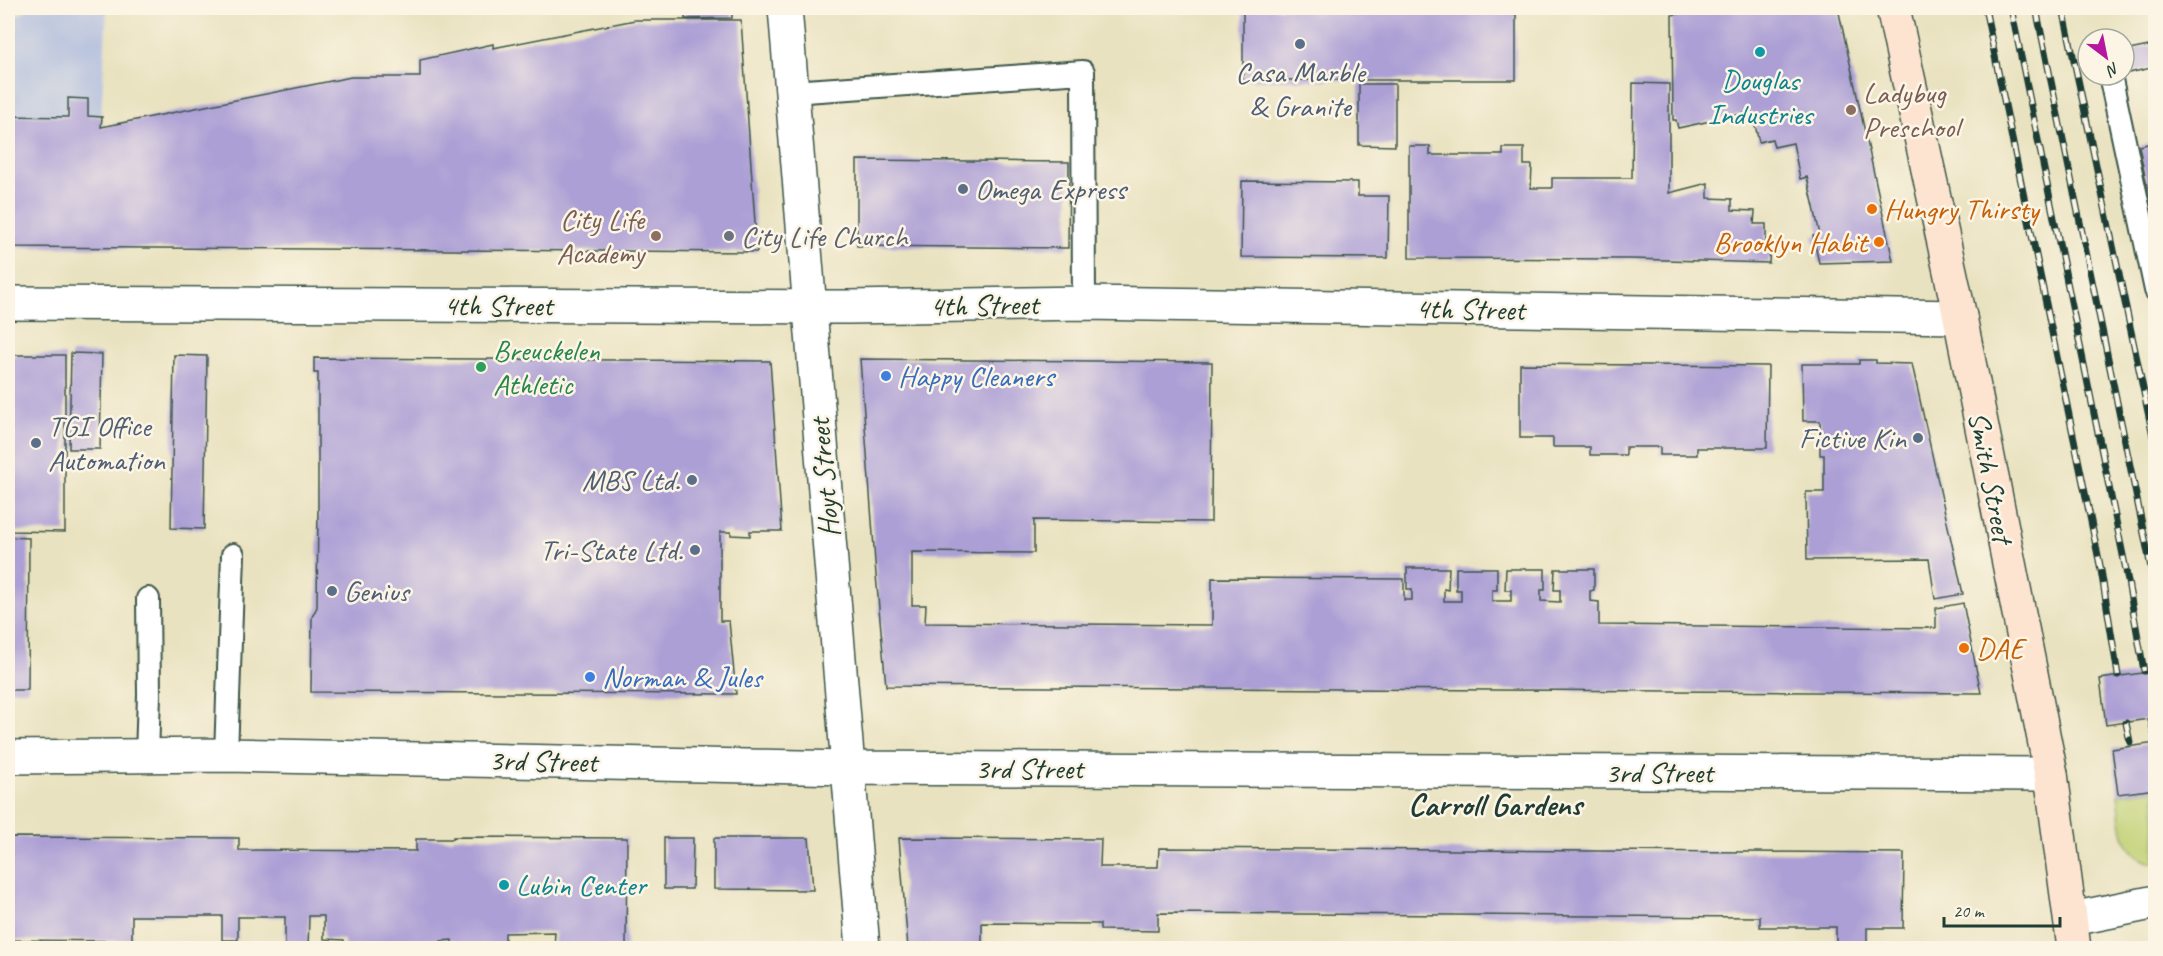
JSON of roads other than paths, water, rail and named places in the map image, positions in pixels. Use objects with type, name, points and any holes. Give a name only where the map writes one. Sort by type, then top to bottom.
[{"type":"street","name":"Hoyt Street","points":[[785,8],[863,948]]},
{"type":"street","name":"Smith Street","points":[[1893,8],[1960,317],[2051,774],[2073,934]]},
{"type":"street","name":"4th Street","points":[[8,303],[810,306],[1084,303],[1960,317]]},
{"type":"street","name":"3rd Street","points":[[8,758],[226,755],[848,768],[2051,774]]},
{"type":"street","points":[[2073,934],[2156,902]]},
{"type":"lane","points":[[791,92],[1083,72],[1084,303]]},
{"type":"lane","points":[[2113,87],[2156,290]]},
{"type":"lane","points":[[226,755],[233,555]]},
{"type":"lane","points":[[147,756],[148,598]]},
{"type":"railway","points":[[1985,8],[2101,570],[2118,675]]},
{"type":"railway","points":[[2011,8],[2125,565],[2144,671]]},
{"type":"railway","points":[[2036,8],[2156,592]]},
{"type":"railway","points":[[2063,8],[2156,450]]},
{"type":"railway","points":[[2151,720],[2155,738]]},
{"type":"railway","points":[[2126,723],[2130,742]]},
{"type":"place","name":"Casa Marble & Granite","points":[[1300,44]]},
{"type":"place","name":"Douglas Industries","points":[[1760,52]]},
{"type":"place","name":"Ladybug Preschool","points":[[1851,110]]},
{"type":"place","name":"Omega Express","points":[[963,189]]},
{"type":"place","name":"Hungry Thirsty","points":[[1872,209]]},
{"type":"place","name":"City Life Academy","points":[[656,236]]},
{"type":"place","name":"City Life Church","points":[[729,236]]},
{"type":"place","name":"Brooklyn Habit","points":[[1879,242]]},
{"type":"place","name":"Breuckelen Athletic","points":[[481,367]]},
{"type":"place","name":"Happy Cleaners","points":[[886,376]]},
{"type":"place","name":"Fictive Kin","points":[[1918,438]]},
{"type":"place","name":"TGI Office Automation","points":[[36,443]]},
{"type":"place","name":"MBS Ltd.","points":[[692,480]]},
{"type":"place","name":"Tri-State Ltd.","points":[[695,550]]},
{"type":"place","name":"Genius","points":[[332,591]]},
{"type":"place","name":"DAE","points":[[1964,648]]},
{"type":"place","name":"Norman & Jules","points":[[590,677]]},
{"type":"place","name":"Lubin Center","points":[[504,885]]},
{"type":"district","name":"Carroll Gardens","points":[[1495,804]]}]
